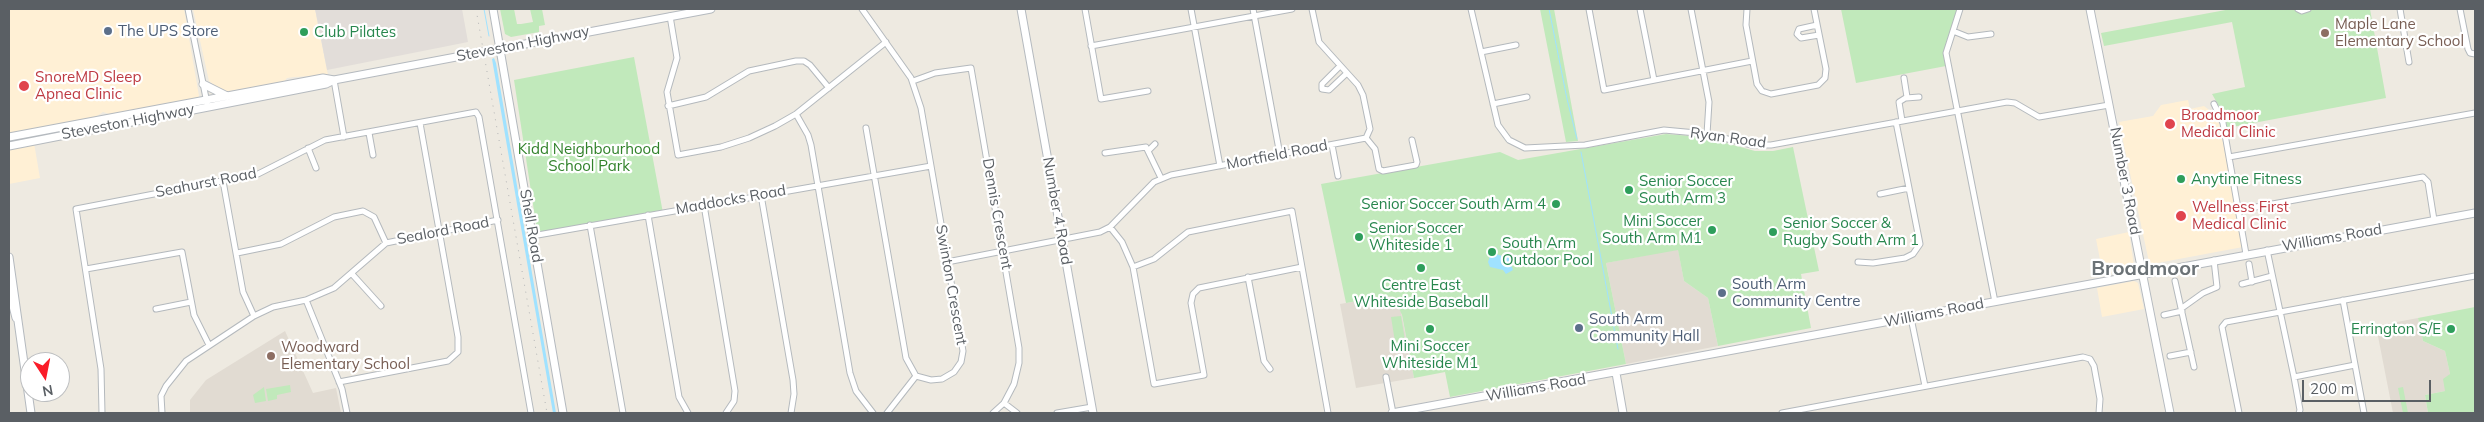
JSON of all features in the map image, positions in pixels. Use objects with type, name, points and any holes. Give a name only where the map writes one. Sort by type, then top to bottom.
[{"type":"main road","name":"Shell Road","points":[[493,9],[562,413]]},
{"type":"main road","name":"Steveston Highway","points":[[9,137],[325,84],[334,80],[711,9]]},
{"type":"main road","name":"Number 4 Road","points":[[1021,9],[1092,410]]},
{"type":"main road","name":"Number 3 Road","points":[[2090,9],[2170,413]]},
{"type":"main road","name":"Steveston Highway","points":[[9,146],[207,103],[227,96],[323,78],[334,80]]},
{"type":"main road","points":[[203,84],[227,96]]},
{"type":"main road","name":"Steveston Highway","points":[[9,141],[54,129]]},
{"type":"main road","name":"Williams Road","points":[[1393,413],[2475,213]]},
{"type":"main road","points":[[9,257],[18,310],[17,320]]},
{"type":"main road","points":[[9,290],[17,320],[32,413]]},
{"type":"main road","points":[[1616,373],[1623,413]]},
{"type":"street","points":[[188,9],[207,103]]},
{"type":"street","name":"Swinton Crescent","points":[[862,9],[913,81],[921,108],[963,357],[954,372],[946,377],[931,380],[916,376]]},
{"type":"street","points":[[1085,9],[1101,99],[1148,91]]},
{"type":"street","points":[[1191,9],[1220,166]]},
{"type":"street","points":[[1253,9],[1280,155]]},
{"type":"street","points":[[1091,46],[1292,9]]},
{"type":"street","points":[[1312,9],[1319,42],[1358,85],[1363,95],[1370,129],[1366,138],[1375,149],[1379,169],[1383,171],[1416,165],[1412,140]]},
{"type":"street","name":"Ryan Road","points":[[1471,9],[1498,125],[1504,136],[1514,144],[1525,148],[1585,145],[1664,130],[1707,134],[1752,145],[1771,145],[2011,102],[2039,117],[2110,105]]},
{"type":"street","points":[[1589,9],[1604,90],[1752,61]]},
{"type":"street","points":[[1640,9],[1654,80]]},
{"type":"street","points":[[1691,9],[1709,106],[1707,134]]},
{"type":"street","points":[[1747,9],[1746,25],[1752,61],[1760,89],[1767,94],[1822,83],[1826,73],[1814,9]]},
{"type":"street","points":[[1960,9],[1946,54],[1996,302]]},
{"type":"street","points":[[2298,9],[2302,11],[2308,9]]},
{"type":"street","points":[[2400,9],[2409,62]]},
{"type":"street","points":[[2460,9],[2468,49],[2470,54],[2475,54]]},
{"type":"street","points":[[670,16],[677,58],[668,85],[668,106],[678,155],[710,150],[749,138],[796,114],[886,42]]},
{"type":"street","points":[[1817,26],[1799,29],[1797,34],[1801,38],[1819,35]]},
{"type":"street","points":[[1953,31],[1968,37],[1991,34]]},
{"type":"street","points":[[1481,52],[1516,44]]},
{"type":"street","points":[[668,106],[706,97],[749,71],[796,61],[804,61],[810,65],[829,88]]},
{"type":"street","points":[[1340,66],[1322,84],[1322,89],[1329,90],[1347,73]]},
{"type":"street","name":"Dennis Crescent","points":[[913,81],[935,73],[971,68],[1020,356],[1017,375],[1004,403],[993,413]]},
{"type":"street","points":[[1904,78],[1906,98]]},
{"type":"street","points":[[334,80],[344,137]]},
{"type":"street","points":[[1493,104],[1527,97]]},
{"type":"street","points":[[1858,262],[1873,264],[1905,258],[1916,252],[1920,244],[1899,122],[1899,102],[1906,98],[1919,97]]},
{"type":"street","points":[[2214,104],[2222,118],[2246,254]]},
{"type":"street","name":"Seahurst Road","points":[[86,269],[76,209],[223,181],[265,171],[325,140],[478,113],[498,220]]},
{"type":"street","points":[[2230,158],[2475,113]]},
{"type":"street","points":[[796,114],[808,135],[850,373],[856,391],[873,413]]},
{"type":"street","points":[[339,382],[444,362],[456,356],[459,348],[420,123]]},
{"type":"street","points":[[866,128],[906,358],[916,376],[888,413]]},
{"type":"street","points":[[369,132],[372,154]]},
{"type":"street","name":"Mortfield Road","points":[[948,262],[1094,234],[1110,227],[1149,186],[1162,178],[1366,138]]},
{"type":"street","points":[[1149,150],[1155,144]]},
{"type":"street","points":[[1332,145],[1338,176]]},
{"type":"street","points":[[1104,153],[1143,146],[1149,150],[1162,178]]},
{"type":"street","points":[[308,148],[316,168]]},
{"type":"street","name":"Maddocks Road","points":[[532,236],[648,214],[930,166]]},
{"type":"street","points":[[2239,210],[2423,178],[2428,182],[2434,220]]},
{"type":"street","points":[[223,181],[243,292],[254,316]]},
{"type":"street","points":[[1880,194],[1909,188]]},
{"type":"street","points":[[761,195],[793,380],[794,394],[791,413]]},
{"type":"street","points":[[704,205],[735,391],[734,401],[726,413]]},
{"type":"street","points":[[237,253],[281,244],[334,217],[363,211],[374,217],[386,243]]},
{"type":"street","points":[[1133,267],[1154,259],[1188,232],[1292,211],[1328,413]]},
{"type":"street","points":[[648,214],[679,397],[688,413]]},
{"type":"street","points":[[498,220],[531,413]]},
{"type":"street","name":"Sealord Road","points":[[162,413],[161,396],[170,379],[186,361],[254,316],[273,307],[306,300],[334,288],[386,243],[498,220]]},
{"type":"street","points":[[590,225],[623,413]]},
{"type":"street","points":[[1110,227],[1122,242],[1133,267],[1154,384],[1204,375],[1191,303],[1193,294],[1203,286],[1302,267]]},
{"type":"street","points":[[2267,250],[2294,377],[2299,413]]},
{"type":"street","points":[[102,413],[101,369],[86,269],[182,252],[197,324],[209,345]]},
{"type":"street","points":[[2164,315],[2182,310],[2203,293],[2217,287],[2214,260]]},
{"type":"street","points":[[2249,264],[2252,282]]},
{"type":"street","points":[[352,274],[381,306]]},
{"type":"street","points":[[2242,284],[2272,276]]},
{"type":"street","points":[[2239,413],[2222,326],[2226,322],[2475,276]]},
{"type":"street","points":[[1248,278],[1264,361],[1270,369]]},
{"type":"street","points":[[2175,281],[2194,367]]},
{"type":"street","points":[[306,300],[339,382],[347,413]]},
{"type":"street","points":[[2343,300],[2364,413]]},
{"type":"street","points":[[156,309],[191,302]]},
{"type":"street","points":[[1911,318],[1925,386]]},
{"type":"street","points":[[2170,356],[2191,352]]},
{"type":"street","points":[[1782,413],[2087,357],[2094,366],[2100,399],[2099,413]]},
{"type":"street","points":[[2294,377],[2355,365]]},
{"type":"street","points":[[1386,377],[1393,413]]},
{"type":"street","points":[[1004,403],[1017,413]]},
{"type":"street","points":[[1057,413],[1092,410]]},
{"type":"shaded area","points":[[9,9],[184,9],[198,99],[109,114],[103,112],[94,118],[9,133]]},
{"type":"shaded area","points":[[193,9],[315,9],[328,75],[287,78],[283,83],[222,92],[209,81]]},
{"type":"shaded area","points":[[315,9],[462,9],[468,42],[327,70]]},
{"type":"shaded area","points":[[2188,100],[2190,109],[2204,106],[2218,117],[2243,247],[2152,264],[2149,262],[2119,122],[2153,116],[2161,105]]},
{"type":"shaded area","points":[[34,143],[40,178],[9,184],[9,148]]},
{"type":"shaded area","points":[[2129,232],[2134,266],[2130,269],[2103,275],[2096,239]]},
{"type":"shaded area","points":[[1678,249],[1684,281],[1708,298],[1718,346],[1626,364],[1606,263]]},
{"type":"shaded area","points":[[2134,281],[2138,283],[2144,309],[2102,317],[2097,288]]},
{"type":"shaded area","points":[[1387,296],[1394,297],[1400,307],[1414,378],[1356,388],[1340,304]]},
{"type":"shaded area","points":[[2418,318],[2423,341],[2445,351],[2450,374],[2445,391],[2425,395],[2428,413],[2393,413],[2376,326]]},
{"type":"shaded area","name":"Woodward Elementary School","points":[[285,331],[313,393],[336,388],[341,413],[190,413],[190,400],[206,380]]},
{"type":"green space","points":[[500,9],[514,9],[517,24],[521,24],[533,22],[530,9],[542,9],[545,25],[539,26],[539,32],[511,37],[505,34]]},
{"type":"green space","points":[[1540,9],[1554,9],[1578,141],[1566,142]]},
{"type":"green space","points":[[1841,9],[1958,9],[1944,50],[1946,66],[1856,83]]},
{"type":"green space","points":[[2231,9],[2370,9],[2386,98],[2227,128],[2224,115],[2212,94],[2245,87],[2232,22],[2104,46],[2101,33]]},
{"type":"green space","name":"Kidd Neighbourhood School Park","points":[[634,57],[663,213],[538,237],[514,80]]},
{"type":"green space","points":[[1666,134],[1704,137],[1755,151],[1773,151],[1793,147],[1819,271],[1801,274],[1811,328],[1718,346],[1708,298],[1684,281],[1678,250],[1606,263],[1626,364],[1450,397],[1445,372],[1414,378],[1402,315],[1394,297],[1387,296],[1346,303],[1321,184],[1500,152],[1518,160]]},
{"type":"green space","points":[[2475,307],[2475,413],[2428,413],[2425,395],[2445,391],[2443,379],[2450,374],[2445,351],[2423,341],[2418,318]]},
{"type":"green space","points":[[1401,316],[1406,346],[1396,348],[1391,317]]},
{"type":"green space","points":[[290,385],[291,392],[277,395],[277,399],[268,401],[266,389]]},
{"type":"green space","points":[[264,387],[266,401],[255,403],[253,395]]},
{"type":"green space","points":[[2403,387],[2408,413],[2403,413],[2398,388]]},
{"type":"water","points":[[494,58],[556,413],[553,413],[492,59]]},
{"type":"water","points":[[1506,252],[1511,254],[1510,262],[1513,270],[1506,274],[1503,270],[1490,267],[1488,262],[1490,256],[1496,254],[1502,256]]},
{"type":"waterway","points":[[484,9],[489,36]]},
{"type":"waterway","points":[[1549,9],[1577,139]]},
{"type":"waterway","points":[[1581,152],[1618,349]]},
{"type":"railway","points":[[476,9],[547,413]]},
{"type":"place","name":"The UPS Store","points":[[108,31]]},
{"type":"place","name":"Club Pilates","points":[[304,32]]},
{"type":"place","name":"Maple Lane Elementary School","points":[[2325,33]]},
{"type":"place","name":"SnoreMD Sleep Apnea Clinic","points":[[24,86]]},
{"type":"place","name":"Broadmoor Medical Clinic","points":[[2170,124]]},
{"type":"place","name":"Anytime Fitness","points":[[2181,179]]},
{"type":"place","name":"Senior Soccer South Arm 3","points":[[1629,190]]},
{"type":"place","name":"Senior Soccer South Arm 4","points":[[1556,204]]},
{"type":"place","name":"Wellness First Medical Clinic","points":[[2181,216]]},
{"type":"place","name":"Mini Soccer South Arm M1","points":[[1712,230]]},
{"type":"place","name":"Senior Soccer & Rugby South Arm 1","points":[[1773,232]]},
{"type":"place","name":"Senior Soccer Whiteside 1","points":[[1359,237]]},
{"type":"place","name":"South Arm Outdoor Pool","points":[[1492,252]]},
{"type":"place","name":"Centre East Whiteside Baseball","points":[[1421,268]]},
{"type":"place","name":"South Arm Community Centre","points":[[1722,293]]},
{"type":"place","name":"South Arm Community Hall","points":[[1579,328]]},
{"type":"place","name":"Mini Soccer Whiteside M1","points":[[1430,329]]},
{"type":"place","name":"Errington S/E","points":[[2451,329]]},
{"type":"place","name":"Woodward Elementary School","points":[[271,356]]},
{"type":"district","name":"Broadmoor","points":[[2145,269]]}]
